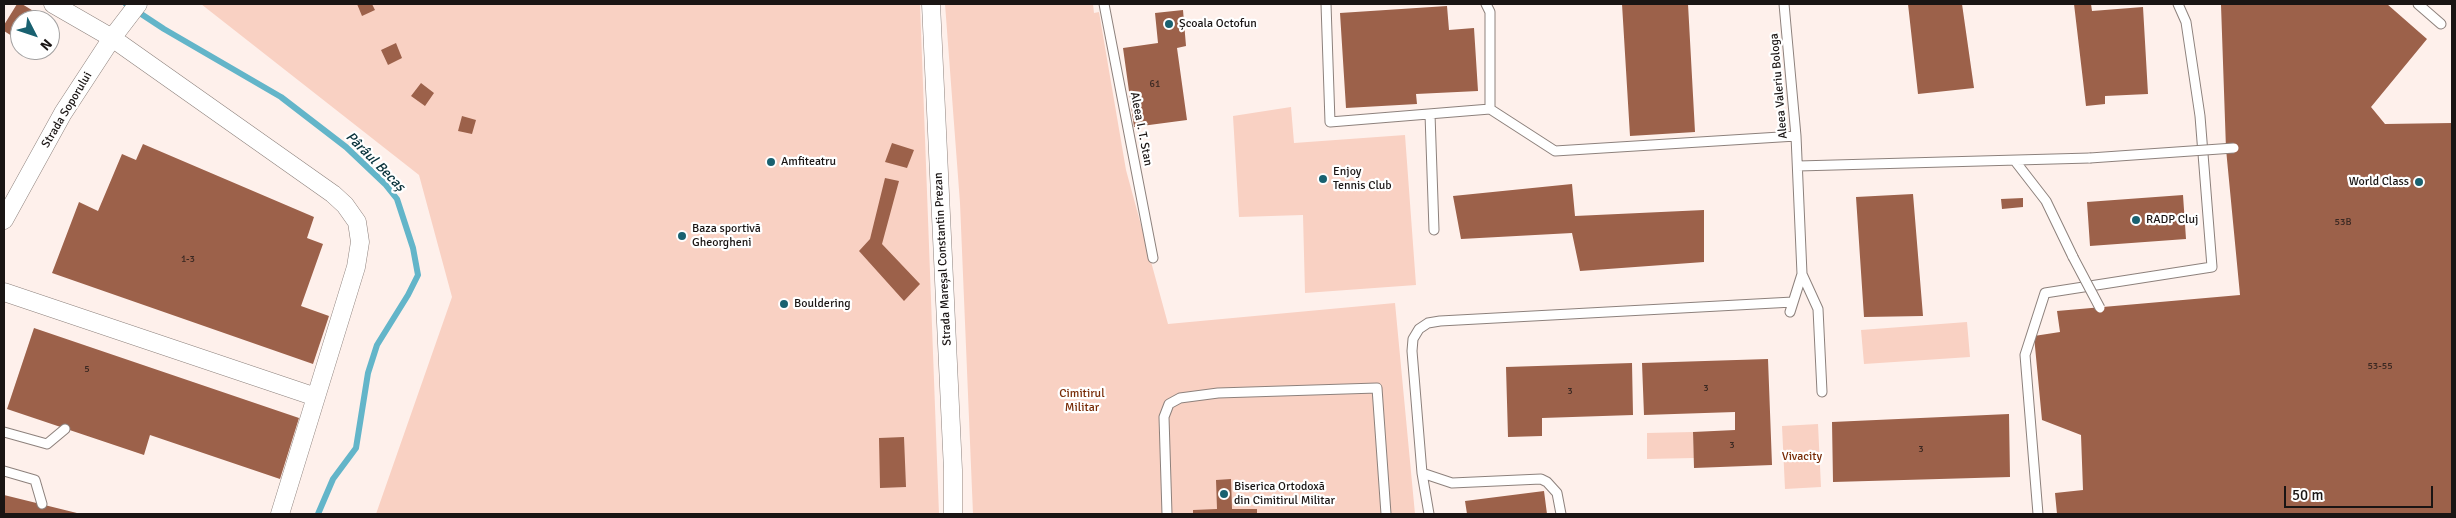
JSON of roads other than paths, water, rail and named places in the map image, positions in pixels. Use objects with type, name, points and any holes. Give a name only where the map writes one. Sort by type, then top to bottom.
[{"type":"street","points":[[53,4],[112,38],[333,194],[355,218],[360,235],[358,258],[280,514]]},
{"type":"street","name":"Strada Soporului","points":[[4,220],[64,113],[112,38],[138,4]]},
{"type":"street","name":"Strada Mareșal Constantin Prezan","points":[[931,4],[953,461],[953,514]]},
{"type":"street","points":[[4,292],[316,397]]},
{"type":"lane","name":"Aleea I. T. Stan","points":[[1104,4],[1153,258]]},
{"type":"lane","points":[[1326,4],[1330,122],[1490,109],[1555,151],[1796,136]]},
{"type":"lane","points":[[1486,4],[1490,12],[1490,109]]},
{"type":"lane","name":"Aleea Valeriu Bologa","points":[[1784,4],[1796,136],[1802,274]]},
{"type":"lane","points":[[2038,514],[2025,355],[2045,293],[2212,267],[2200,116],[2186,22],[2178,4]]},
{"type":"lane","points":[[2418,4],[2441,24]]},
{"type":"lane","points":[[1430,114],[1434,230]]},
{"type":"lane","points":[[1798,166],[2090,158],[2234,148]]},
{"type":"lane","points":[[2015,161],[2046,201],[2100,308]]},
{"type":"lane","points":[[1790,312],[1802,274]]},
{"type":"lane","points":[[1802,274],[1818,309],[1822,392]]},
{"type":"lane","points":[[1428,514],[1422,473],[1412,351],[1413,339],[1419,329],[1428,323],[1793,302]]},
{"type":"lane","points":[[1167,514],[1164,417],[1169,404],[1180,398],[1218,393],[1377,388],[1386,514]]},
{"type":"lane","points":[[4,432],[47,444],[66,429]]},
{"type":"lane","points":[[4,472],[35,480],[42,504]]},
{"type":"lane","points":[[1422,473],[1452,483],[1541,479],[1547,482],[1557,493],[1561,514]]},
{"type":"waterway","name":"Pârâul Becaș","points":[[126,4],[164,29],[281,97],[346,147],[385,184],[397,199],[413,248],[418,275],[377,345],[368,373],[356,448],[333,479],[318,514]]},
{"type":"place","name":"Școala Octofun","points":[[1169,24]]},
{"type":"place","name":"Amfiteatru","points":[[771,162]]},
{"type":"place","name":"Enjoy Tennis Club","points":[[1323,179]]},
{"type":"place","name":"World Class","points":[[2419,182]]},
{"type":"place","name":"RADP Cluj","points":[[2136,220]]},
{"type":"place","name":"Baza sportivă Gheorgheni","points":[[682,236]]},
{"type":"place","name":"Bouldering","points":[[784,304]]},
{"type":"place","name":"Biserica Ortodoxă din Cimitirul Militar","points":[[1224,494]]},
{"type":"park label","name":"Cimitirul Militar","points":[[1082,401]]},
{"type":"park label","name":"Vivacity","points":[[1802,457]]}]
